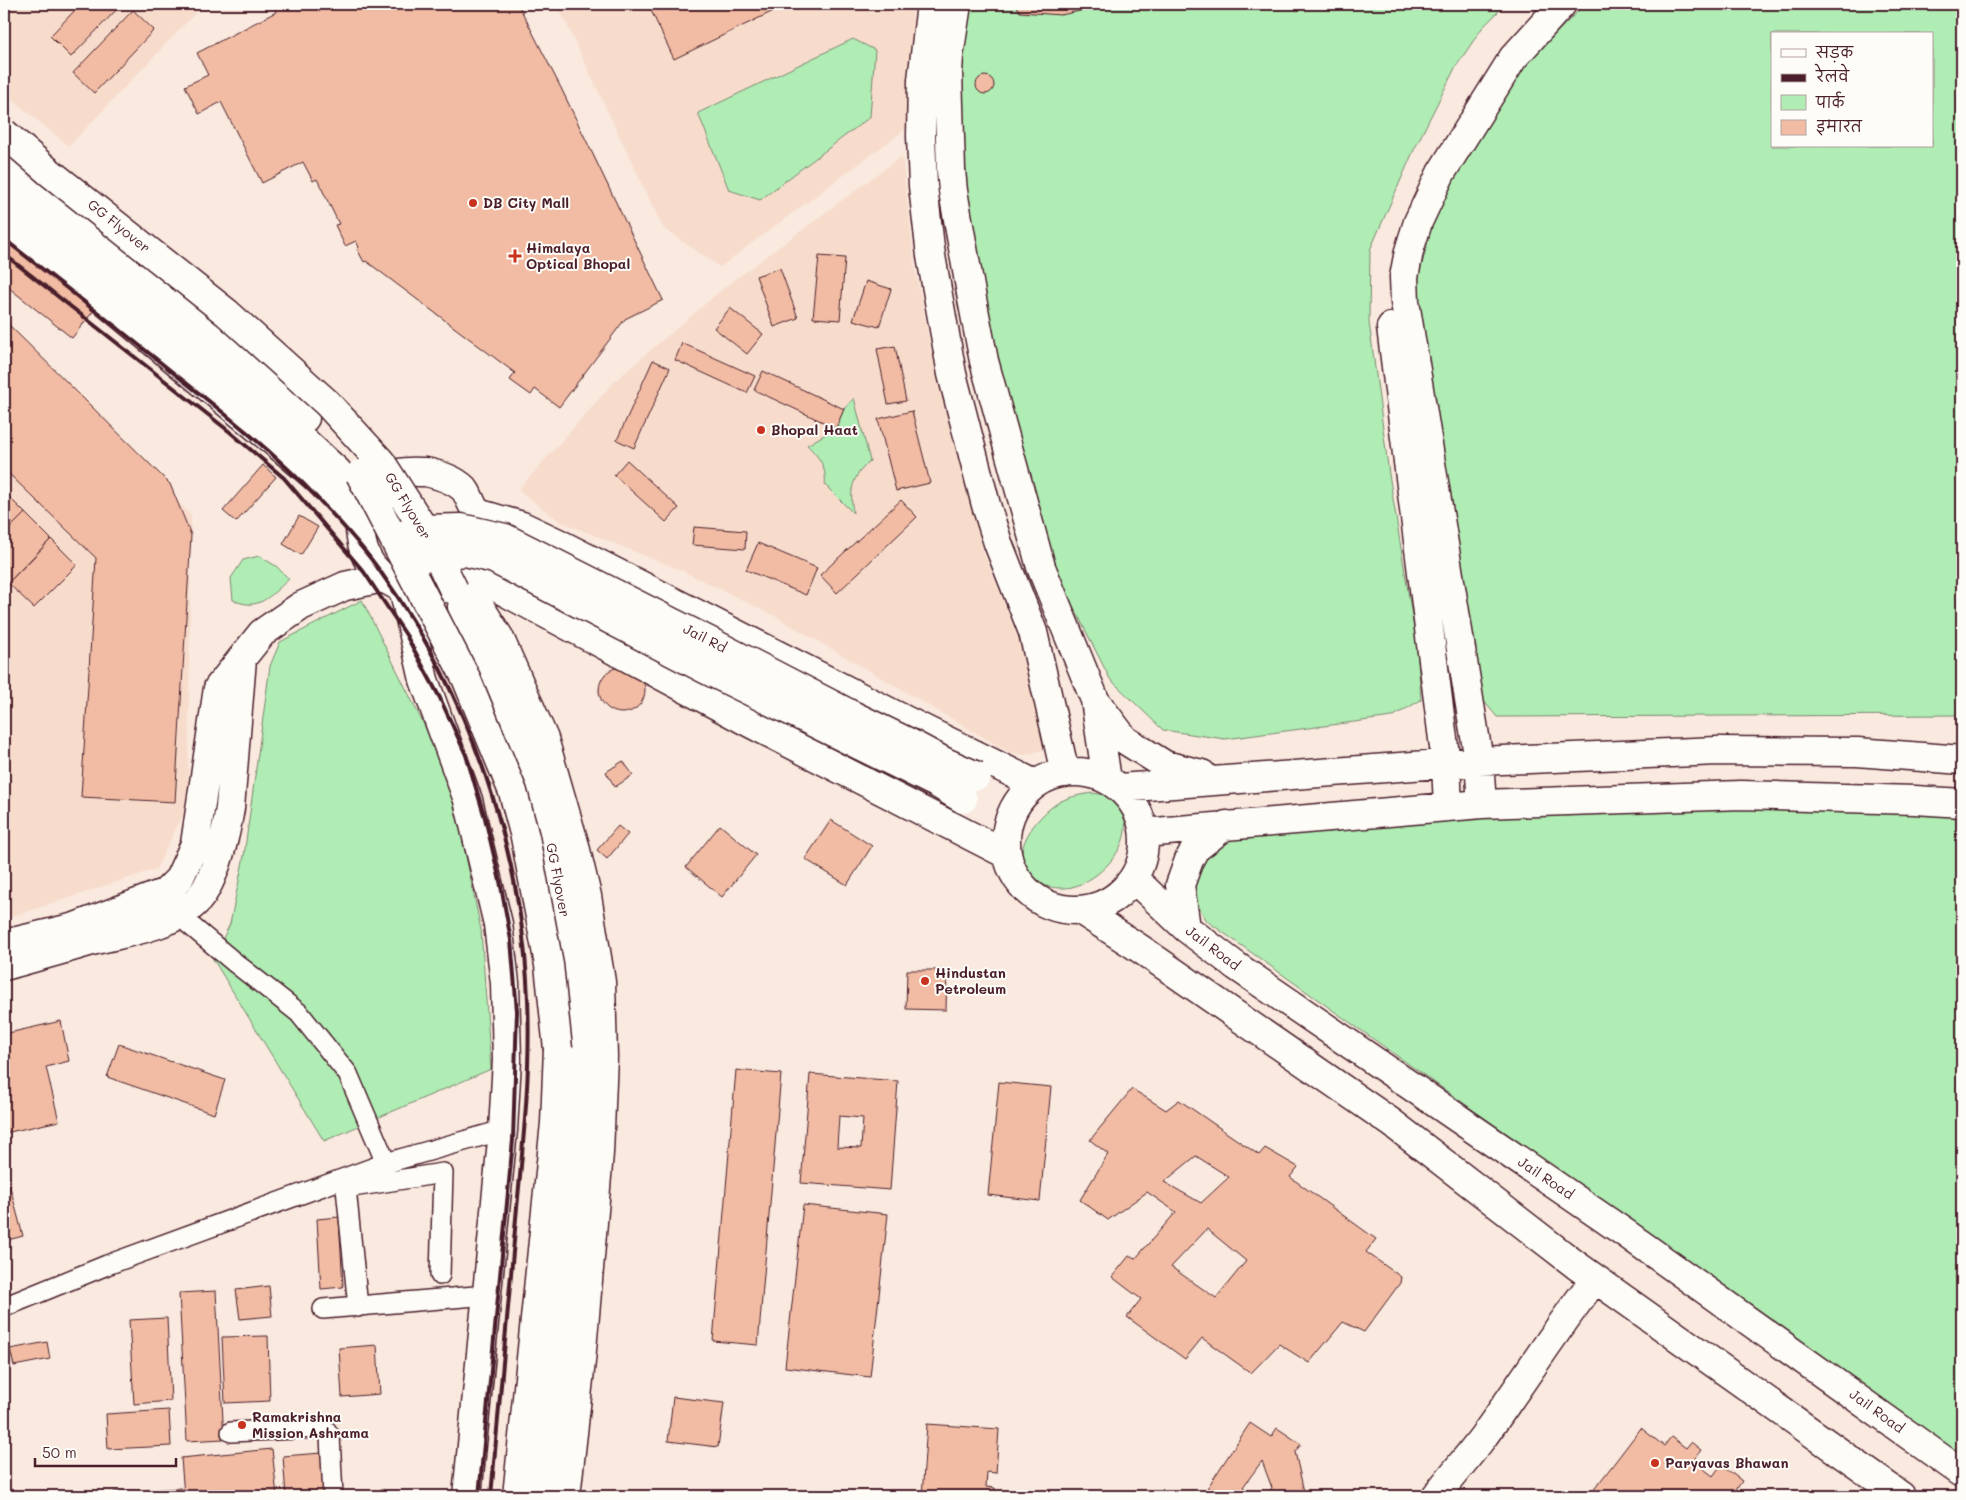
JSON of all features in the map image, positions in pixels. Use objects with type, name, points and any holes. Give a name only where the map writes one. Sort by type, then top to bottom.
[{"type":"main road","points":[[931,4],[922,80],[921,136],[923,186],[931,256],[957,393],[986,505],[998,543],[1033,632],[1065,773]]},
{"type":"main road","points":[[957,4],[948,56],[951,170],[953,191],[984,360],[1041,567],[1095,700],[1114,784]]},
{"type":"main road","points":[[1448,807],[1446,763],[1389,310],[1389,282],[1394,247],[1418,181],[1436,147],[1495,56],[1538,4]]},
{"type":"main road","points":[[1482,804],[1479,761],[1406,312],[1404,277],[1418,222],[1441,173],[1513,58],[1562,4]]},
{"type":"main road","name":"GG Flyover","points":[[4,133],[48,171],[227,313],[327,403],[382,462],[424,529],[494,677],[525,749],[550,834],[563,898],[576,979],[580,1060],[575,1168],[544,1496]]},
{"type":"main road","name":"GG Flyover","points":[[4,165],[202,323],[334,445],[360,474],[466,678],[512,792],[525,837],[550,965],[558,1049],[555,1123],[517,1496]]},
{"type":"main road","points":[[4,191],[270,410],[337,471],[362,514]]},
{"type":"main road","points":[[4,218],[328,488],[362,514]]},
{"type":"main road","points":[[426,472],[445,477],[464,489],[477,512],[480,522],[480,542],[474,560],[464,574],[446,587],[420,593],[393,583],[372,568],[364,550],[359,531],[362,514],[377,489],[399,473],[426,472]]},
{"type":"main road","points":[[477,512],[522,526],[558,543],[905,720],[1035,784]]},
{"type":"main road","name":"Jail Rd","points":[[394,537],[424,529],[461,528],[505,538],[944,762],[977,776],[988,776],[1007,770]]},
{"type":"main road","name":"Jail Rd","points":[[406,562],[436,554],[465,552],[494,559],[705,669],[938,784],[963,799],[966,808],[963,831]]},
{"type":"main road","points":[[464,574],[741,719],[1006,854]]},
{"type":"main road","points":[[464,574],[499,637],[544,739],[575,846],[587,896],[602,982],[603,1058],[599,1153],[581,1361],[566,1496]]},
{"type":"main road","points":[[4,944],[75,927],[166,892],[179,879],[195,844],[218,688],[262,633],[301,606],[345,586],[393,583]]},
{"type":"main road","points":[[393,583],[424,680],[468,800],[498,924],[506,992],[507,1060],[503,1130],[467,1496]]},
{"type":"main road","points":[[4,966],[162,922],[188,910],[198,900],[208,886],[227,828],[242,659]]},
{"type":"main road","points":[[1095,700],[1125,740],[1165,765],[1225,779]]},
{"type":"main road","points":[[1114,784],[1225,779],[1479,761],[1718,751],[1857,752],[1962,760]]},
{"type":"main road","points":[[1065,773],[1092,774],[1114,784],[1131,800],[1139,814],[1144,833],[1144,853],[1134,879],[1118,898],[1092,909],[1072,911],[1034,898],[1024,889],[1012,873],[1006,854],[1005,834],[1010,814],[1018,800],[1035,784],[1053,775],[1065,773]]},
{"type":"main road","points":[[1144,833],[1482,804],[1741,795],[1962,803]]},
{"type":"main road","points":[[1186,928],[1180,884],[1189,860],[1195,849],[1226,825]]},
{"type":"main road","name":"Jail Road","points":[[1134,879],[1186,928],[1236,966],[1628,1235],[1962,1473]]},
{"type":"main road","points":[[1080,910],[1139,948],[1392,1123],[1595,1279],[1901,1496]]},
{"type":"main road","points":[[1436,1496],[1482,1438],[1559,1326],[1595,1279]]},
{"type":"street","points":[[178,915],[234,962],[300,1012],[348,1074],[386,1163]]},
{"type":"street","points":[[4,1307],[107,1265],[386,1163],[503,1130]]},
{"type":"street","points":[[358,1307],[346,1188],[443,1173],[440,1275]]},
{"type":"street","points":[[323,1309],[487,1296]]},
{"type":"street","points":[[231,1432],[319,1428],[326,1430],[330,1436],[333,1496]]},
{"type":"shaded area","points":[[4,4],[204,4],[69,146],[4,93]]},
{"type":"shaded area","points":[[557,4],[913,4],[915,122],[720,267],[663,228]]},
{"type":"shaded area","name":"Bhopal Haat","points":[[902,156],[915,268],[931,349],[963,479],[984,553],[1058,738],[1042,750],[1026,755],[1009,752],[773,615],[683,571],[561,522],[518,490],[616,380],[725,287]]},
{"type":"shaded area","points":[[4,339],[191,515],[188,805],[156,869],[4,919]]},
{"type":"green space","points":[[969,4],[1506,4],[1482,28],[1455,68],[1413,152],[1370,250],[1369,322],[1389,474],[1417,647],[1421,700],[1392,717],[1225,739],[1163,730],[1110,679],[1059,578],[1000,382],[967,215],[959,67]]},
{"type":"green space","points":[[1585,4],[1962,4],[1962,715],[1497,717],[1467,681],[1422,371],[1418,280],[1437,205],[1520,70]]},
{"type":"green space","points":[[853,39],[875,50],[870,117],[760,200],[729,190],[698,113]]},
{"type":"green space","points":[[854,398],[870,461],[859,473],[853,484],[853,513],[825,485],[825,473],[821,463],[807,445],[836,428],[844,409]]},
{"type":"green space","points":[[259,556],[276,566],[289,579],[270,596],[257,603],[242,603],[233,600],[231,578],[243,560]]},
{"type":"green space","points":[[362,600],[432,741],[445,771],[457,812],[481,930],[491,1069],[324,1141],[213,959],[230,924],[244,856],[270,666],[280,642]]},
{"type":"green space","points":[[1092,793],[1111,797],[1122,808],[1125,832],[1117,852],[1110,862],[1092,878],[1072,887],[1052,887],[1035,882],[1027,874],[1022,855],[1024,845],[1033,826],[1056,804],[1073,797]]},
{"type":"green space","points":[[1536,801],[1962,809],[1962,1457],[1207,921],[1182,878],[1174,855],[1184,841]]},
{"type":"building","points":[[81,4],[122,4],[71,57],[50,36]]},
{"type":"building","name":"DB City Mall","points":[[272,4],[518,4],[561,88],[663,300],[625,319],[559,407],[535,389],[531,395],[510,380],[515,373],[366,261],[364,262],[357,249],[359,247],[356,241],[345,246],[335,225],[339,224],[317,179],[313,181],[303,162],[262,183],[221,102],[199,114],[185,86],[208,75],[197,53],[276,12]]},
{"type":"building","points":[[648,4],[788,4],[674,59]]},
{"type":"building","points":[[1014,4],[1112,4],[1061,15],[1020,12]]},
{"type":"building","points":[[133,10],[154,30],[94,93],[73,73]]},
{"type":"building","points":[[981,76],[989,76],[994,81],[992,92],[981,94],[976,89],[976,81]]},
{"type":"building","points":[[4,207],[110,290],[72,338],[4,284]]},
{"type":"building","points":[[819,256],[845,258],[840,320],[813,318]]},
{"type":"building","points":[[780,268],[798,318],[774,327],[756,276]]},
{"type":"building","points":[[866,281],[891,289],[879,327],[853,320]]},
{"type":"building","points":[[730,308],[763,334],[747,354],[714,328]]},
{"type":"building","points":[[4,320],[170,484],[191,535],[175,802],[81,797],[96,558],[4,469]]},
{"type":"building","points":[[682,343],[755,376],[747,393],[675,360]]},
{"type":"building","points":[[895,346],[906,401],[888,404],[877,349]]},
{"type":"building","points":[[653,360],[670,368],[634,448],[617,440]]},
{"type":"building","points":[[763,371],[844,409],[836,428],[754,390]]},
{"type":"building","points":[[912,411],[930,483],[896,491],[878,419]]},
{"type":"building","points":[[627,460],[679,508],[666,522],[614,475]]},
{"type":"building","points":[[263,465],[276,477],[236,522],[223,511]]},
{"type":"building","points":[[4,492],[25,513],[4,534]]},
{"type":"building","points":[[901,500],[917,517],[837,593],[820,575]]},
{"type":"building","points":[[25,513],[51,539],[8,583],[4,579],[4,534]]},
{"type":"building","points":[[299,516],[318,527],[301,555],[283,544]]},
{"type":"building","points":[[694,527],[746,531],[745,549],[692,545]]},
{"type":"building","points":[[51,539],[77,565],[34,608],[8,583]]},
{"type":"building","points":[[758,543],[817,568],[806,595],[746,570]]},
{"type":"building","points":[[622,667],[635,671],[641,677],[645,690],[641,703],[635,709],[622,713],[609,709],[603,703],[599,690],[603,677],[609,671]]},
{"type":"building","points":[[623,761],[633,775],[615,787],[606,772]]},
{"type":"building","points":[[831,820],[872,846],[847,885],[805,859]]},
{"type":"building","points":[[720,825],[756,855],[722,897],[686,867]]},
{"type":"building","points":[[618,826],[628,834],[607,859],[597,850]]},
{"type":"building","points":[[907,970],[947,970],[946,1010],[906,1009]]},
{"type":"building","points":[[61,1021],[69,1061],[46,1067],[59,1121],[5,1133],[4,1034]]},
{"type":"building","points":[[119,1044],[225,1080],[214,1114],[107,1077]]},
{"type":"building","points":[[736,1070],[781,1074],[758,1345],[713,1341]]},
{"type":"building","points":[[810,1074],[898,1081],[890,1190],[801,1183]],"holes":[[[839,1116],[863,1118],[861,1148],[837,1147]]]},
{"type":"building","points":[[999,1082],[1051,1087],[1040,1201],[988,1195]]},
{"type":"building","points":[[1132,1089],[1166,1110],[1179,1100],[1259,1155],[1265,1148],[1298,1167],[1290,1177],[1376,1239],[1366,1252],[1401,1277],[1400,1283],[1364,1332],[1343,1322],[1309,1363],[1279,1344],[1251,1373],[1202,1338],[1185,1359],[1127,1317],[1141,1299],[1112,1277],[1129,1256],[1136,1258],[1176,1212],[1147,1192],[1108,1220],[1080,1200],[1108,1154],[1090,1140]],"holes":[[[1196,1156],[1229,1177],[1201,1203],[1164,1182]],[[1207,1229],[1246,1261],[1216,1298],[1171,1267]]]},
{"type":"building","points":[[4,1164],[23,1236],[4,1241]]},
{"type":"building","points":[[803,1205],[888,1214],[870,1377],[785,1367]]},
{"type":"building","points":[[339,1217],[343,1287],[321,1289],[317,1219]]},
{"type":"building","points":[[269,1286],[272,1316],[240,1319],[236,1290]]},
{"type":"building","points":[[216,1291],[224,1439],[187,1441],[179,1293]]},
{"type":"building","points":[[167,1318],[171,1401],[134,1404],[129,1320]]},
{"type":"building","points":[[268,1336],[270,1401],[225,1403],[222,1337]]},
{"type":"building","points":[[47,1342],[50,1359],[14,1366],[10,1349]]},
{"type":"building","points":[[377,1345],[380,1394],[342,1397],[339,1348]]},
{"type":"building","points":[[673,1397],[724,1403],[718,1447],[668,1441]]},
{"type":"building","points":[[169,1410],[171,1446],[108,1449],[106,1414]]},
{"type":"building","points":[[1250,1423],[1271,1437],[1277,1428],[1301,1444],[1295,1452],[1305,1496],[1266,1496],[1272,1488],[1262,1461],[1243,1487],[1249,1492],[1246,1496],[1202,1496]]},
{"type":"building","points":[[927,1424],[999,1429],[996,1473],[987,1472],[986,1487],[995,1488],[995,1496],[922,1496]]},
{"type":"building","name":"Paryavas Bhawan","points":[[1641,1428],[1664,1446],[1671,1437],[1686,1448],[1691,1442],[1701,1450],[1693,1461],[1713,1476],[1721,1465],[1742,1481],[1736,1490],[1744,1496],[1589,1496]]},
{"type":"building","points":[[272,1449],[277,1496],[184,1496],[181,1458]]},
{"type":"building","points":[[322,1453],[325,1496],[286,1496],[283,1456]]},
{"type":"building","points":[[181,1488],[181,1496],[114,1496],[114,1492]]},
{"type":"railway","points":[[4,239],[229,417],[303,483],[345,527],[382,574],[413,621],[441,671],[465,723],[486,776],[515,886],[524,942],[529,1026],[526,1108],[491,1496]]},
{"type":"railway","points":[[4,254],[230,432],[284,478],[364,572],[406,635],[440,698],[466,755],[485,818],[500,881],[511,940],[517,1011],[513,1140],[479,1496]]},
{"type":"place","name":"DB City Mall","points":[[473,203]]},
{"type":"place","name":"Himalaya Optical Bhopal","points":[[515,256]]},
{"type":"place","name":"Bhopal Haat","points":[[761,430]]},
{"type":"place","name":"Hindustan Petroleum","points":[[925,981]]},
{"type":"place","name":"Ramakrishna Mission Ashrama","points":[[242,1425]]},
{"type":"place","name":"Paryavas Bhawan","points":[[1655,1463]]}]
